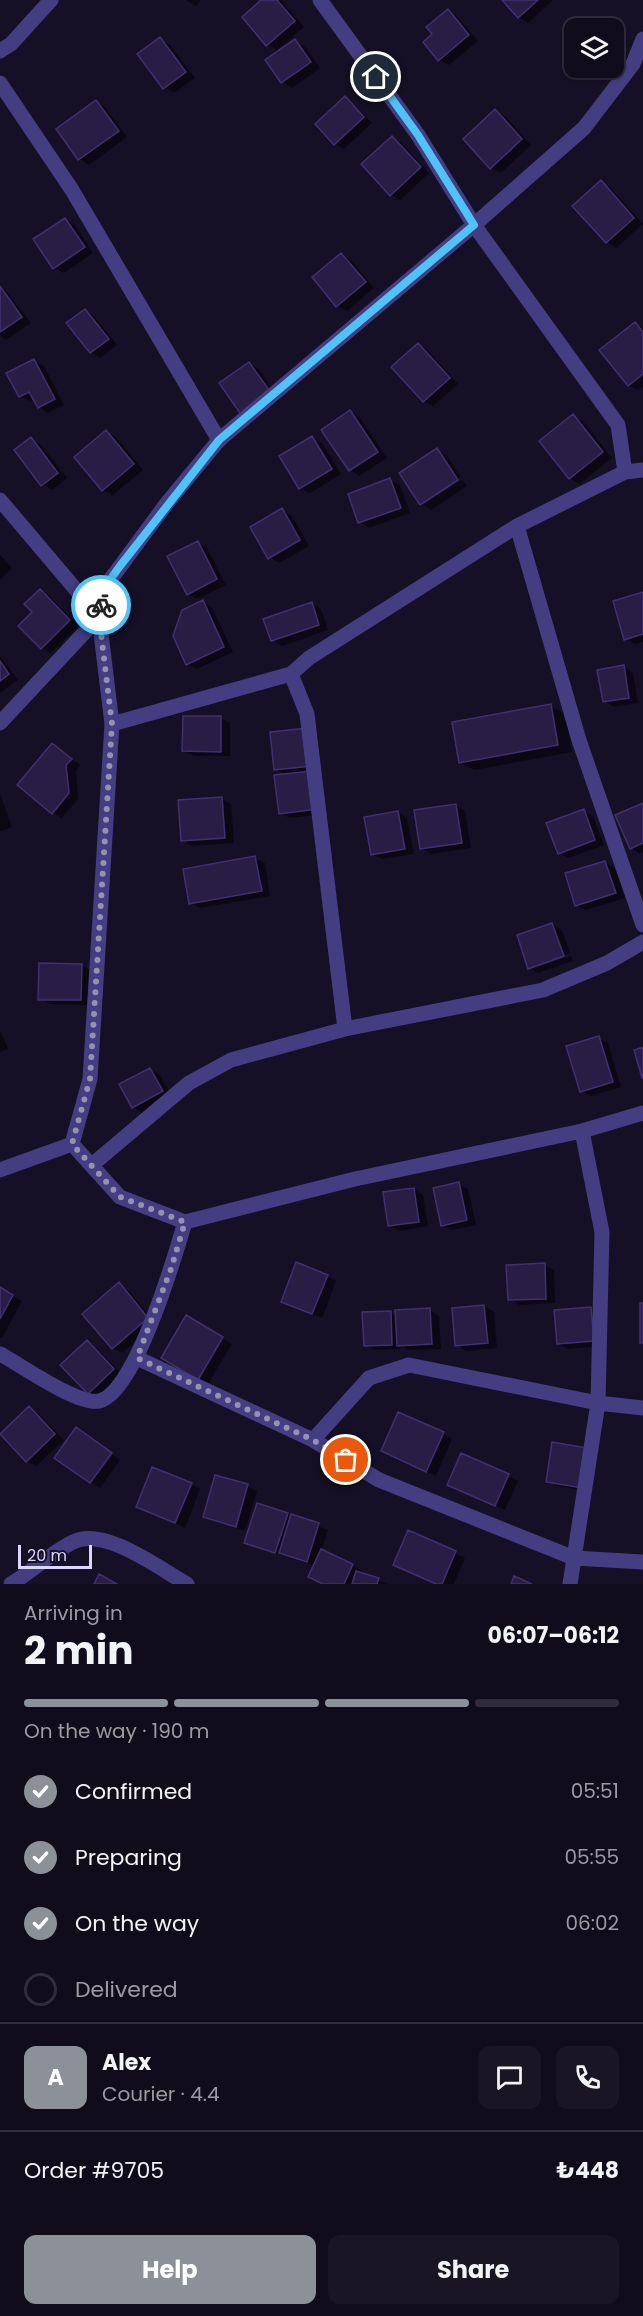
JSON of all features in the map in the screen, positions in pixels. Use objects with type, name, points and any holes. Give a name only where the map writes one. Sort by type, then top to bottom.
[{"type":"street","points":[[0,51],[11,44],[51,0]]},
{"type":"street","points":[[320,0],[418,135],[474,225],[618,425],[625,472]]},
{"type":"street","points":[[72,1144],[90,1079],[112,724],[99,617],[105,587],[219,440],[474,225],[584,128],[633,64],[643,39]]},
{"type":"street","points":[[0,83],[72,190],[219,440]]},
{"type":"street","points":[[112,724],[291,674],[309,658],[517,526],[625,472],[643,470]]},
{"type":"street","points":[[0,500],[99,617]]},
{"type":"street","points":[[517,526],[579,740],[643,924]]},
{"type":"street","points":[[0,723],[99,617]]},
{"type":"street","points":[[291,674],[307,714],[345,1029]]},
{"type":"street","points":[[93,1164],[189,1083],[231,1060],[345,1029],[543,990],[607,963],[643,942]]},
{"type":"street","points":[[72,1144],[93,1164],[120,1197],[185,1222],[355,1179],[582,1131],[643,1113]]},
{"type":"street","points":[[570,1584],[598,1403],[602,1232],[582,1131]]},
{"type":"street","points":[[0,1170],[72,1144]]},
{"type":"street","points":[[0,1354],[83,1399],[100,1401],[115,1391],[137,1358],[171,1269],[185,1222]]},
{"type":"street","points":[[137,1358],[313,1440],[380,1480],[574,1558],[643,1562]]},
{"type":"street","points":[[313,1440],[369,1378],[409,1365],[598,1403],[643,1408]]},
{"type":"street","points":[[11,1584],[75,1541],[94,1538],[113,1542],[187,1584]]},
{"type":"building","points":[[261,0],[277,0],[295,21],[266,46],[242,17]]},
{"type":"building","points":[[502,0],[538,0],[518,18]]},
{"type":"building","points":[[448,9],[469,35],[438,61],[423,42],[432,34],[426,27]]},
{"type":"building","points":[[160,37],[186,72],[163,89],[137,54]]},
{"type":"building","points":[[295,39],[311,62],[281,83],[265,60]]},
{"type":"building","points":[[345,96],[364,117],[334,145],[315,124]]},
{"type":"building","points":[[96,100],[119,131],[78,160],[56,129]]},
{"type":"building","points":[[495,109],[522,139],[490,169],[463,139]]},
{"type":"building","points":[[392,136],[421,167],[390,196],[361,164]]},
{"type":"building","points":[[601,180],[634,218],[606,243],[572,206]]},
{"type":"building","points":[[65,218],[85,247],[53,269],[33,239]]},
{"type":"building","points":[[341,253],[366,282],[336,307],[312,277]]},
{"type":"building","points":[[0,286],[22,317],[0,332]]},
{"type":"building","points":[[85,309],[109,339],[90,353],[66,323]]},
{"type":"building","points":[[635,322],[643,332],[643,374],[628,386],[599,350]]},
{"type":"building","points":[[418,343],[450,378],[423,402],[391,367]]},
{"type":"building","points":[[34,359],[55,399],[38,408],[29,392],[19,397],[6,373]]},
{"type":"building","points":[[249,362],[272,394],[242,416],[219,383]]},
{"type":"building","points":[[350,410],[378,452],[349,471],[321,430]]},
{"type":"building","points":[[573,414],[603,452],[569,479],[539,441]]},
{"type":"building","points":[[106,430],[134,464],[102,491],[74,457]]},
{"type":"building","points":[[312,436],[332,469],[299,489],[279,456]]},
{"type":"building","points":[[31,437],[58,473],[41,486],[14,450]]},
{"type":"building","points":[[437,448],[458,480],[420,505],[399,473]]},
{"type":"building","points":[[390,478],[401,508],[358,523],[348,494]]},
{"type":"building","points":[[282,508],[300,540],[268,559],[250,527]]},
{"type":"building","points":[[198,541],[217,579],[187,595],[167,556]]},
{"type":"building","points":[[40,589],[70,620],[41,649],[18,626],[32,612],[24,604]]},
{"type":"building","points":[[643,592],[643,634],[624,640],[613,601]]},
{"type":"building","points":[[203,600],[224,647],[186,665],[173,636],[182,610]]},
{"type":"building","points":[[312,602],[319,625],[271,641],[263,619]]},
{"type":"building","points":[[0,661],[9,674],[0,681]]},
{"type":"building","points":[[624,665],[629,698],[603,702],[597,670]]},
{"type":"building","points":[[551,704],[558,745],[459,763],[452,722]]},
{"type":"building","points":[[183,716],[221,716],[221,752],[182,751]]},
{"type":"building","points":[[308,728],[312,766],[274,770],[270,732]]},
{"type":"building","points":[[52,743],[72,759],[66,765],[69,793],[52,814],[17,785]]},
{"type":"building","points":[[312,771],[317,809],[279,814],[274,775]]},
{"type":"building","points":[[222,797],[225,838],[181,841],[178,800]]},
{"type":"building","points":[[643,803],[643,843],[630,849],[615,815]]},
{"type":"building","points":[[456,804],[462,843],[420,849],[414,810]]},
{"type":"building","points":[[584,809],[595,840],[558,854],[546,823]]},
{"type":"building","points":[[398,811],[405,849],[371,855],[364,817]]},
{"type":"building","points":[[255,856],[262,891],[189,904],[183,869]]},
{"type":"building","points":[[605,861],[616,893],[575,906],[565,873]]},
{"type":"building","points":[[552,923],[564,956],[528,969],[517,935]]},
{"type":"building","points":[[39,963],[82,964],[81,1000],[38,1000]]},
{"type":"building","points":[[599,1036],[613,1082],[580,1092],[566,1046]]},
{"type":"building","points":[[643,1047],[643,1078],[642,1078],[634,1050]]},
{"type":"building","points":[[150,1068],[163,1091],[132,1108],[119,1084]]},
{"type":"building","points":[[459,1182],[467,1220],[441,1226],[433,1188]]},
{"type":"building","points":[[414,1188],[419,1222],[388,1226],[383,1192]]},
{"type":"building","points":[[296,1262],[328,1275],[312,1314],[281,1302]]},
{"type":"building","points":[[545,1263],[546,1299],[508,1300],[506,1265]]},
{"type":"building","points":[[119,1282],[148,1318],[112,1349],[82,1314]]},
{"type":"building","points":[[0,1287],[13,1295],[0,1319]]},
{"type":"building","points":[[640,1303],[643,1303],[643,1343],[640,1343]]},
{"type":"building","points":[[484,1305],[488,1343],[455,1346],[452,1308]]},
{"type":"building","points":[[591,1307],[594,1341],[557,1344],[554,1310]]},
{"type":"building","points":[[430,1308],[432,1344],[397,1346],[395,1310]]},
{"type":"building","points":[[391,1311],[392,1345],[364,1346],[362,1312]]},
{"type":"building","points":[[186,1315],[223,1337],[198,1380],[161,1358]]},
{"type":"building","points":[[87,1340],[114,1369],[88,1394],[60,1365]]},
{"type":"building","points":[[29,1406],[55,1434],[26,1462],[0,1434]]},
{"type":"building","points":[[398,1412],[444,1432],[426,1472],[381,1451]]},
{"type":"building","points":[[76,1427],[112,1453],[90,1483],[54,1458]]},
{"type":"building","points":[[552,1442],[588,1448],[582,1488],[546,1482]]},
{"type":"building","points":[[461,1453],[509,1474],[495,1506],[447,1485]]},
{"type":"building","points":[[152,1467],[192,1483],[175,1523],[136,1507]]},
{"type":"building","points":[[215,1475],[248,1484],[236,1527],[203,1517]]},
{"type":"building","points":[[257,1503],[288,1513],[275,1553],[244,1543]]},
{"type":"building","points":[[291,1514],[319,1523],[307,1562],[279,1553]]},
{"type":"building","points":[[408,1530],[456,1551],[442,1584],[436,1584],[393,1565]]},
{"type":"building","points":[[321,1549],[353,1564],[344,1584],[323,1584],[308,1577]]},
{"type":"building","points":[[356,1571],[379,1578],[377,1584],[352,1584]]},
{"type":"building","points":[[99,1574],[117,1584],[94,1584]]},
{"type":"building","points":[[514,1576],[532,1584],[511,1584]]},
{"type":"way so far","points":[[101,605],[99,617],[112,724],[90,1079],[72,1144],[93,1164],[120,1197],[185,1222],[171,1269],[137,1358],[313,1440],[346,1460]]},
{"type":"route","points":[[101,605],[105,587],[120,566],[167,503],[219,440],[474,225],[418,135],[376,77]]}]
